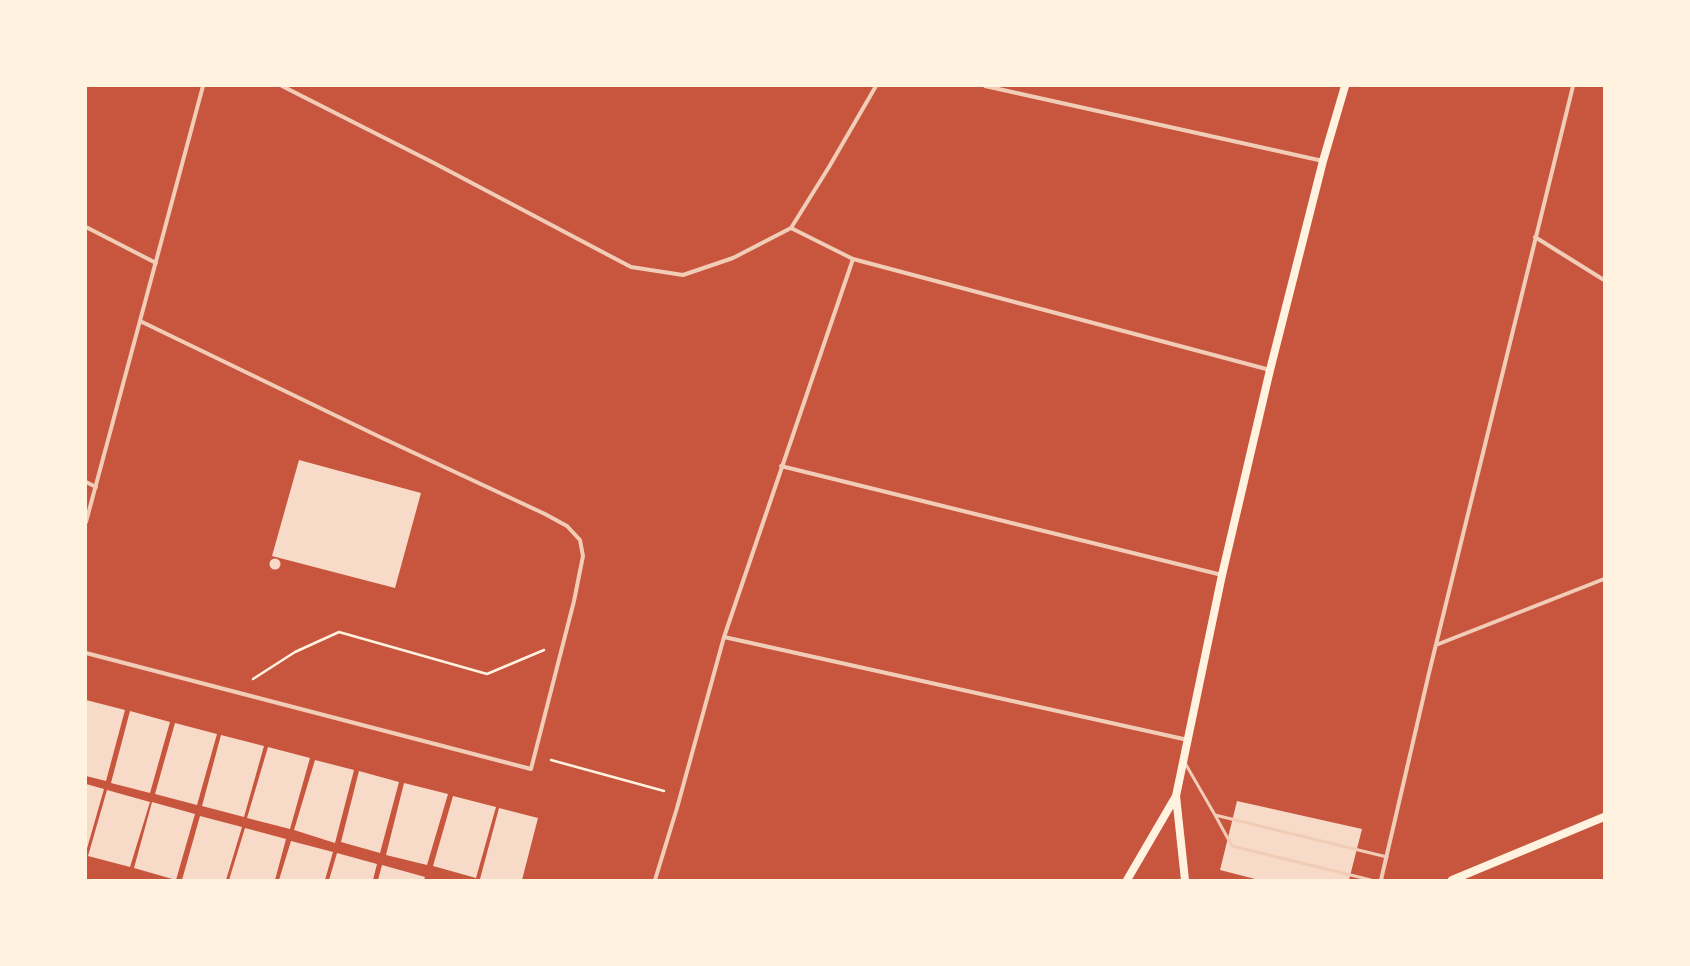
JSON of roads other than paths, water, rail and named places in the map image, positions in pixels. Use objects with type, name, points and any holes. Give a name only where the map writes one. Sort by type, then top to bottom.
[{"type":"main road","points":[[1127,880],[1176,796],[1222,575],[1270,370],[1323,161],[1346,86]]},
{"type":"main road","points":[[1176,796],[1185,880]]},
{"type":"main road","points":[[1452,880],[1604,818]]},
{"type":"street","points":[[86,522],[204,86]]},
{"type":"street","points":[[282,86],[448,170],[631,267],[683,275],[733,258],[791,228],[829,168],[876,86]]},
{"type":"street","points":[[985,86],[1323,161]]},
{"type":"street","points":[[1381,880],[1436,645],[1573,86]]},
{"type":"street","points":[[86,227],[156,263]]},
{"type":"street","points":[[791,228],[853,259],[1270,370]]},
{"type":"street","points":[[1535,237],[1604,280]]},
{"type":"street","points":[[656,880],[724,637],[781,466],[853,259]]},
{"type":"street","points":[[86,653],[531,769],[533,756],[574,601],[583,556],[580,540],[567,526],[140,320]]},
{"type":"street","points":[[781,466],[1222,575]]},
{"type":"street","points":[[86,482],[96,487]]},
{"type":"street","points":[[1436,645],[1604,579]]},
{"type":"street","points":[[724,637],[1188,740]]},
{"type":"lane","points":[[1184,760],[1232,846],[1371,880]]},
{"type":"lane","points":[[1215,815],[1387,857]]}]
